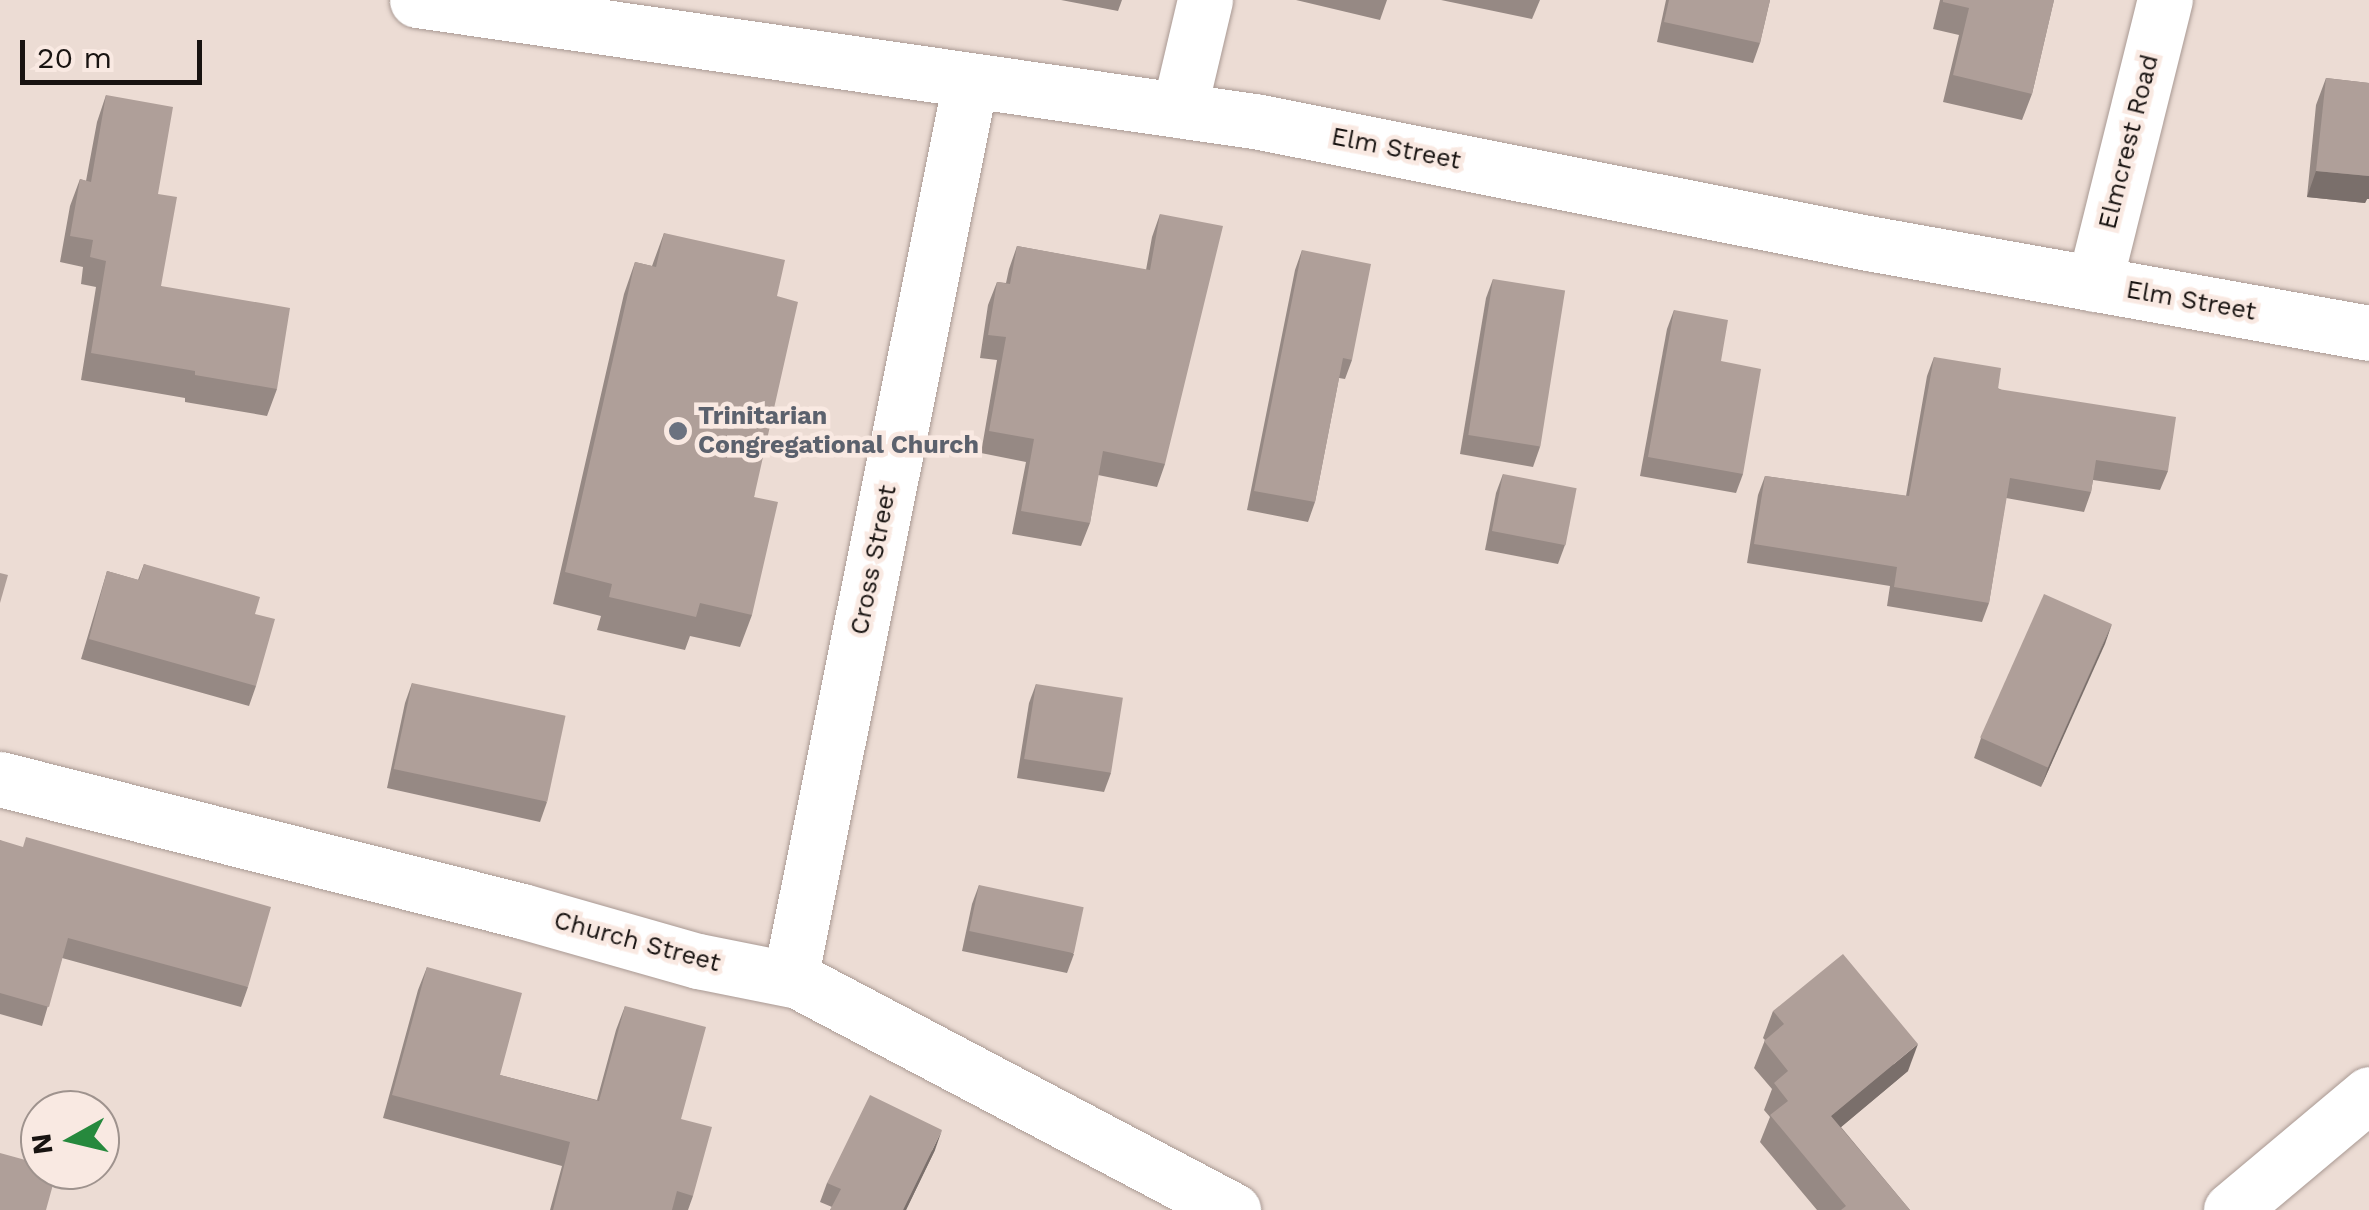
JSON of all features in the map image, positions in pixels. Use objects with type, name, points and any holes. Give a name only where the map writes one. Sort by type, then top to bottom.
[{"type":"street","name":"Elm Street","points":[[417,0],[1179,110],[2094,284],[2369,332]]},
{"type":"street","points":[[1179,110],[1204,0]]},
{"type":"street","name":"Elmcrest Road","points":[[2094,284],[2165,0]]},
{"type":"street","name":"Cross Street","points":[[790,980],[970,82]]},
{"type":"street","name":"Church Street","points":[[0,779],[522,911],[698,961],[790,980],[1233,1210]]},
{"type":"street","points":[[2231,1210],[2369,1094]]},
{"type":"building","points":[[1669,0],[1770,0],[1760,43],[1664,22]]},
{"type":"building","points":[[1943,0],[2054,0],[2032,94],[1953,75],[1969,8]]},
{"type":"building","points":[[2326,78],[2369,83],[2369,176],[2316,171]]},
{"type":"building","points":[[106,95],[173,107],[158,194],[177,197],[161,286],[290,308],[277,389],[91,353],[106,261],[90,257],[93,240],[70,236],[80,179],[91,182]]},
{"type":"building","points":[[1160,214],[1223,226],[1165,464],[1103,451],[1090,523],[1021,511],[1034,439],[989,431],[1006,337],[988,335],[997,282],[1010,284],[1017,246],[1150,270]]},
{"type":"building","name":"Trinitarian Congregational Church","points":[[664,233],[785,260],[777,296],[798,302],[754,497],[778,502],[752,615],[700,603],[696,617],[609,597],[612,584],[565,572],[635,262],[656,267]]},
{"type":"building","points":[[1302,250],[1371,264],[1352,360],[1343,358],[1315,502],[1254,491]]},
{"type":"building","points":[[1493,279],[1565,290],[1540,446],[1468,435]]},
{"type":"building","points":[[1674,310],[1728,320],[1721,361],[1761,369],[1743,474],[1648,457]]},
{"type":"building","points":[[1934,357],[2001,368],[1998,389],[2176,417],[2168,471],[2096,460],[2091,492],[2010,478],[1989,603],[1894,587],[1897,567],[1754,544],[1765,476],[1909,496]]},
{"type":"building","points":[[1503,474],[1577,488],[1566,545],[1492,531]]},
{"type":"building","points":[[144,564],[260,597],[255,614],[275,619],[256,686],[89,639],[107,571],[139,580]]},
{"type":"building","points":[[0,573],[8,575],[0,603]]},
{"type":"building","points":[[2044,594],[2112,624],[2048,768],[1980,737]]},
{"type":"building","points":[[412,683],[566,716],[547,802],[394,769]]},
{"type":"building","points":[[1036,684],[1123,698],[1111,773],[1024,759]]},
{"type":"building","points":[[26,837],[271,907],[248,987],[68,938],[49,1007],[0,993],[0,840],[23,847]]},
{"type":"building","points":[[979,885],[1084,907],[1074,953],[969,931]]},
{"type":"building","points":[[1843,954],[1918,1044],[1831,1116],[1910,1210],[1841,1210],[1846,1206],[1770,1115],[1788,1101],[1774,1083],[1788,1071],[1764,1041],[1784,1024],[1773,1011]]},
{"type":"building","points":[[427,967],[522,993],[500,1075],[599,1101],[625,1006],[706,1027],[681,1119],[712,1127],[693,1196],[677,1191],[672,1210],[553,1210],[570,1142],[392,1095]]},
{"type":"building","points":[[870,1095],[942,1130],[903,1210],[830,1210],[841,1189],[827,1183]]},
{"type":"building","points":[[0,1153],[20,1158],[20,1190],[52,1190],[46,1210],[0,1210]]},
{"type":"place","name":"Trinitarian Congregational Church","points":[[678,431]]}]
